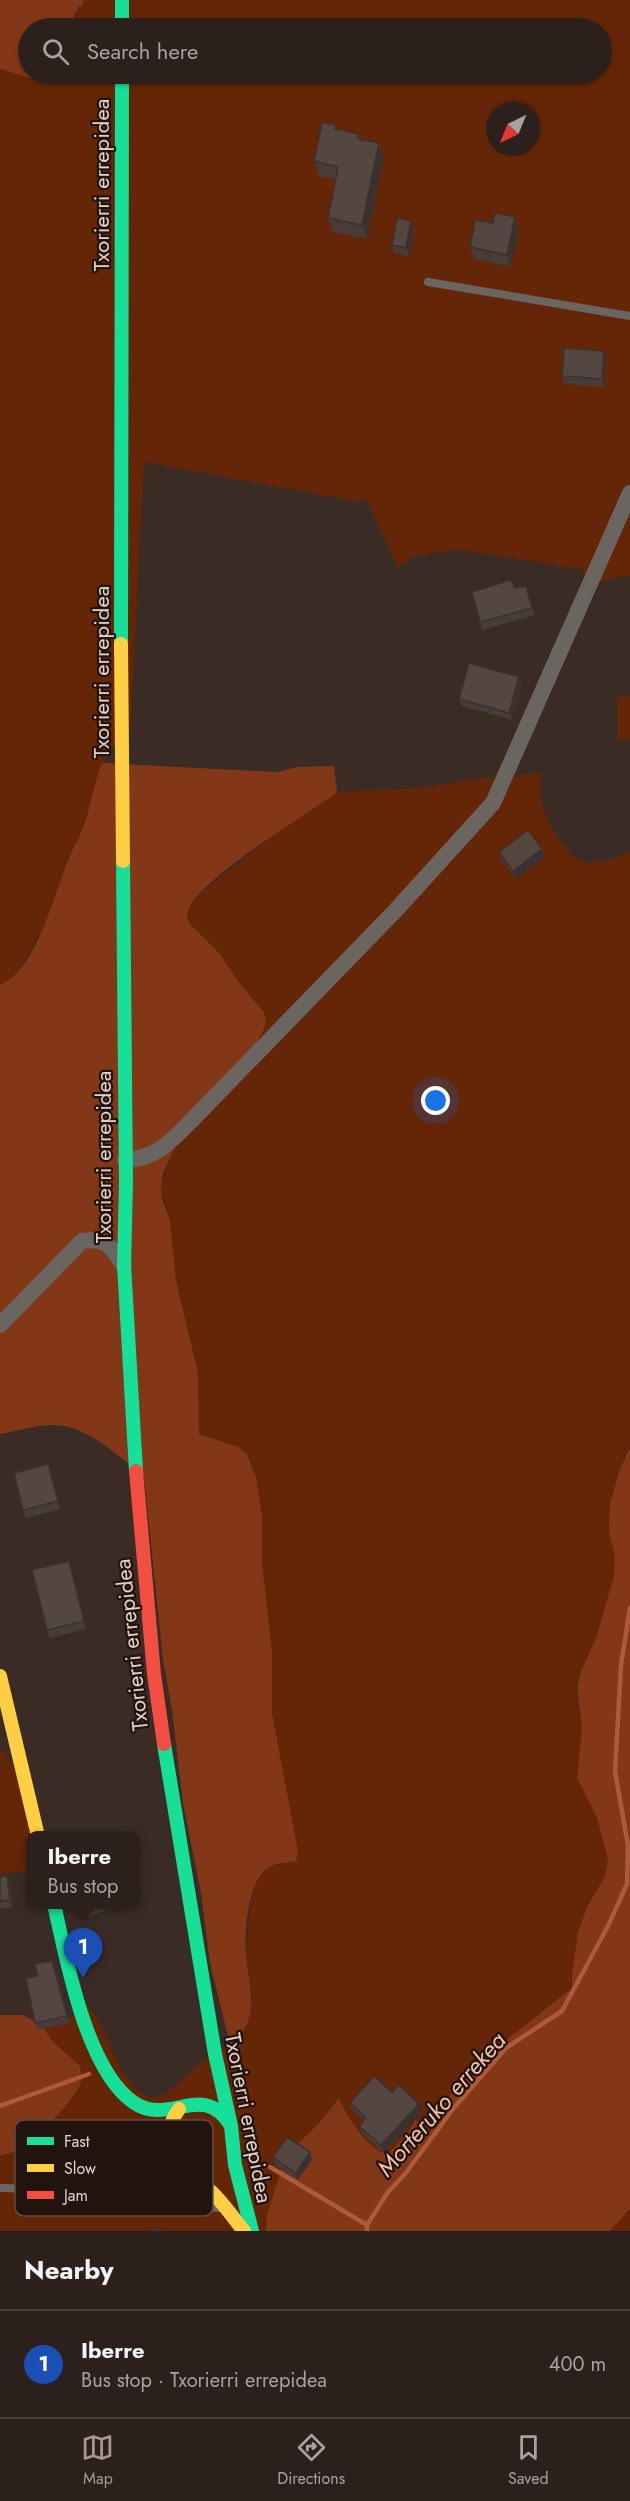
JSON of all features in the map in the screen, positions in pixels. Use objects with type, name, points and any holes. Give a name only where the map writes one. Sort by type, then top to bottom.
[{"type":"street","points":[[122,0],[122,18]]},
{"type":"street","name":"Txorierri errepidea","points":[[122,84],[121,619],[124,1265],[132,1424],[154,1674],[170,1788],[215,2054],[231,2126],[235,2165],[252,2231]]},
{"type":"street","points":[[125,1160],[141,1160],[163,1148],[193,1119],[395,911],[493,803],[630,493]]},
{"type":"street","points":[[0,1325],[82,1241],[97,1239],[108,1244],[124,1265]]},
{"type":"street","points":[[0,1676],[37,1831]]},
{"type":"street","points":[[55,1909],[84,2018],[110,2078],[125,2096],[135,2103],[158,2110],[193,2098],[216,2108],[225,2115],[231,2126]]},
{"type":"street","points":[[173,2120],[210,2075],[215,2054]]},
{"type":"street","points":[[213,2187],[227,2182],[233,2174],[235,2165]]},
{"type":"street","points":[[213,2196],[244,2231]]},
{"type":"lane","points":[[428,282],[630,316]]},
{"type":"lane","points":[[0,2188],[15,2189]]},
{"type":"lane","points":[[213,2208],[227,2209]]},
{"type":"shaded area","points":[[0,0],[84,0],[82,7],[79,6],[73,18],[18,18],[18,74],[0,69]]},
{"type":"shaded area","points":[[83,0],[630,0],[630,576],[611,578],[592,585],[581,569],[456,549],[415,556],[398,568],[366,498],[360,502],[144,462],[130,729],[104,758],[83,829],[68,859],[48,918],[18,973],[0,985],[0,69],[18,74],[18,84],[612,84],[612,18],[74,18]]},
{"type":"shaded area","points":[[630,695],[630,739],[618,740],[617,697]]},
{"type":"shaded area","points":[[102,763],[277,772],[298,767],[334,766],[337,792],[232,865],[197,897],[188,911],[190,924],[220,954],[238,981],[264,1012],[266,1021],[257,1042],[178,1141],[163,1173],[161,1188],[162,1199],[170,1220],[176,1280],[198,1373],[199,1434],[239,1447],[247,1454],[256,1477],[262,1516],[262,1561],[272,1653],[272,1713],[298,1851],[296,1861],[269,1867],[262,1873],[252,1894],[247,1920],[246,1944],[251,1991],[250,2014],[240,2035],[230,2044],[210,1963],[201,1893],[183,1804],[172,1710],[163,1660],[144,1477],[103,1444],[69,1427],[42,1426],[0,1434],[0,985],[13,977],[24,964],[43,929],[69,858],[84,825]]},
{"type":"shaded area","points":[[541,773],[541,795],[544,809],[557,837],[570,853],[584,862],[595,862],[608,860],[630,851],[630,1445],[619,1471],[610,1504],[615,1557],[614,1575],[596,1638],[576,1688],[582,1728],[577,1778],[597,1818],[608,1860],[605,1876],[587,1907],[572,1973],[572,1988],[501,2044],[452,2091],[430,2132],[415,2121],[408,2133],[388,2154],[373,2147],[366,2140],[347,2114],[340,2099],[287,2158],[267,2215],[266,2231],[0,2231],[0,2156],[15,2152],[15,2216],[213,2216],[213,2120],[53,2120],[65,2107],[80,2066],[51,2040],[44,2028],[68,2022],[83,1999],[98,2020],[121,2069],[136,2090],[149,2097],[159,2097],[168,2092],[201,2063],[234,2041],[243,2031],[252,1997],[246,1951],[250,1906],[255,1883],[270,1867],[296,1861],[272,1713],[272,1653],[262,1561],[262,1516],[252,1464],[247,1454],[239,1447],[199,1434],[198,1373],[176,1280],[170,1220],[160,1188],[171,1154],[261,1007],[238,981],[220,954],[190,924],[187,918],[188,911],[197,898],[215,881],[279,831],[337,792],[420,788],[475,779]]},
{"type":"shaded area","points":[[630,1447],[630,2209],[610,2231],[266,2231],[267,2215],[282,2166],[292,2150],[320,2122],[339,2098],[347,2114],[366,2140],[373,2147],[388,2154],[408,2133],[415,2120],[430,2132],[452,2091],[501,2044],[572,1988],[578,1932],[587,1907],[605,1876],[608,1860],[597,1818],[577,1778],[582,1728],[577,1688],[581,1671],[596,1638],[614,1575],[615,1557],[609,1531],[610,1504],[619,1471]]},
{"type":"shaded area","points":[[0,1747],[19,1775],[30,1831],[26,1831],[26,1876],[20,1871],[0,1874]]},
{"type":"shaded area","points":[[0,2015],[23,2015],[43,2026],[51,2040],[80,2066],[82,2078],[79,2087],[53,2120],[15,2120],[15,2152],[0,2156]]},
{"type":"shaded area","points":[[630,2209],[630,2231],[610,2231]]},
{"type":"building","points":[[322,122],[336,125],[335,129],[359,134],[358,139],[379,143],[362,225],[328,218],[338,167],[314,161]]},
{"type":"building","points":[[495,213],[515,217],[507,255],[470,247],[475,220],[493,223]]},
{"type":"building","points":[[397,218],[411,221],[406,248],[392,245]]},
{"type":"building","points":[[564,348],[604,351],[602,379],[562,376]]},
{"type":"building","points":[[511,580],[515,588],[526,586],[532,608],[480,622],[472,592]]},
{"type":"building","points":[[469,663],[519,677],[509,713],[459,699]]},
{"type":"building","points":[[528,830],[542,849],[513,871],[499,852]]},
{"type":"building","points":[[48,1464],[58,1501],[23,1510],[14,1473]]},
{"type":"building","points":[[69,1561],[84,1621],[47,1630],[32,1570]]},
{"type":"building","points":[[7,1876],[10,1900],[0,1901],[0,1877]]},
{"type":"building","points":[[52,1961],[67,2016],[35,2023],[26,1978],[38,1976],[35,1964]]},
{"type":"building","points":[[374,2076],[392,2092],[399,2085],[419,2104],[381,2145],[359,2126],[366,2118],[350,2103]]},
{"type":"building","points":[[287,2137],[310,2152],[296,2173],[273,2157]]},
{"type":"waterway","name":"Morteruko errekea","points":[[367,2225],[388,2192],[405,2174],[453,2109],[506,2048],[562,2011],[608,1926],[627,1884],[628,1846],[615,1771],[621,1665],[630,1608]]},
{"type":"waterway","points":[[0,2106],[89,2074]]},
{"type":"waterway","points":[[270,2167],[367,2225],[367,2231]]},
{"type":"traffic: fast","points":[[122,0],[122,18]]},
{"type":"traffic: fast","points":[[121,644],[122,84]]},
{"type":"traffic: fast","points":[[123,861],[126,1183],[124,1265],[136,1471]]},
{"type":"traffic: fast","points":[[164,1744],[215,2054],[231,2126],[235,2165],[252,2231]]},
{"type":"traffic: fast","points":[[55,1909],[80,2011],[103,2065],[117,2086],[133,2102],[146,2109],[209,2106],[220,2113],[231,2126]]},
{"type":"traffic: slow","points":[[121,644],[123,861]]},
{"type":"traffic: slow","points":[[0,1676],[37,1831]]},
{"type":"traffic: slow","points":[[173,2120],[179,2109]]},
{"type":"traffic: slow","points":[[213,2194],[244,2231]]},
{"type":"traffic: jam","points":[[136,1471],[154,1674],[164,1744]]},
{"type":"place","name":"Iberre","points":[[83,1978]]}]
